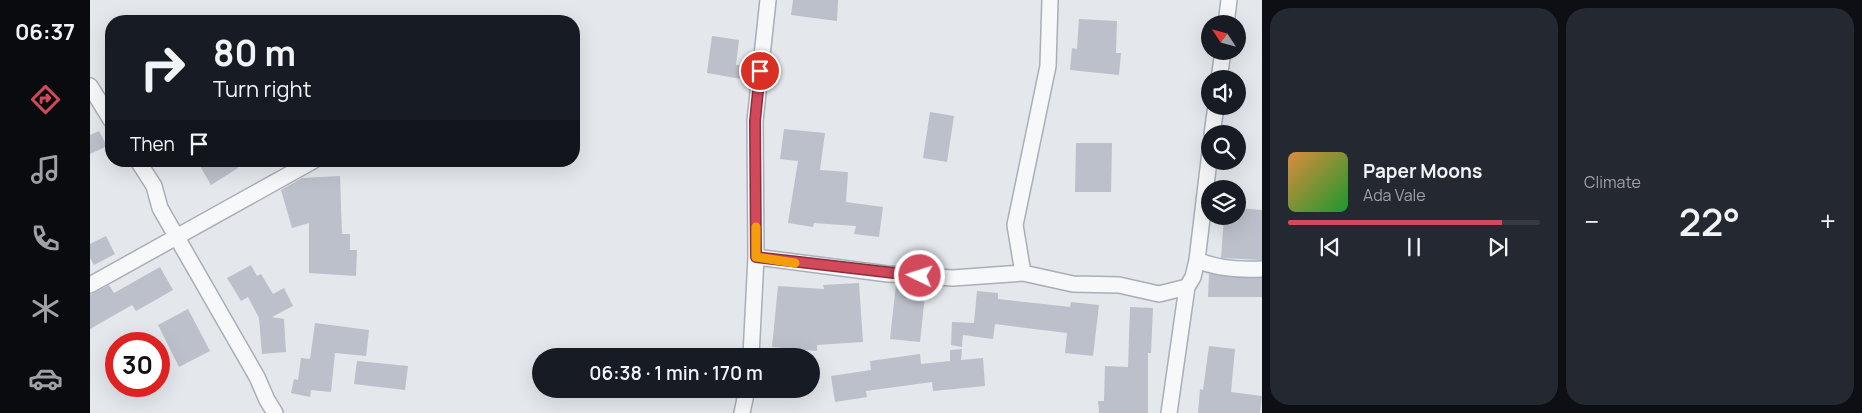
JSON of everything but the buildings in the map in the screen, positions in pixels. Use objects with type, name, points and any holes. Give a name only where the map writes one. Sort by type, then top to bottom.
[{"type":"street","points":[[752,348],[756,257],[755,121],[768,0]]},
{"type":"street","points":[[1023,273],[1015,225],[1048,66],[1050,0]]},
{"type":"street","points":[[1227,15],[1229,0]]},
{"type":"street","points":[[90,86],[105,110]]},
{"type":"street","points":[[142,167],[154,186],[160,208],[257,377],[275,413]]},
{"type":"street","points":[[90,285],[302,167]]},
{"type":"street","points":[[1169,413],[1187,287],[1193,278],[1197,260],[1208,170]]},
{"type":"street","points":[[756,257],[888,274],[953,278],[1023,273],[1072,284],[1119,285],[1159,294],[1187,287]]},
{"type":"street","points":[[1197,260],[1208,265],[1243,270],[1262,269]]},
{"type":"street","points":[[742,413],[745,398]]},
{"type":"slow traffic","points":[[756,227],[756,257],[795,263]]},
{"type":"route","points":[[760,71],[755,121],[756,257],[888,274],[920,276]]}]
